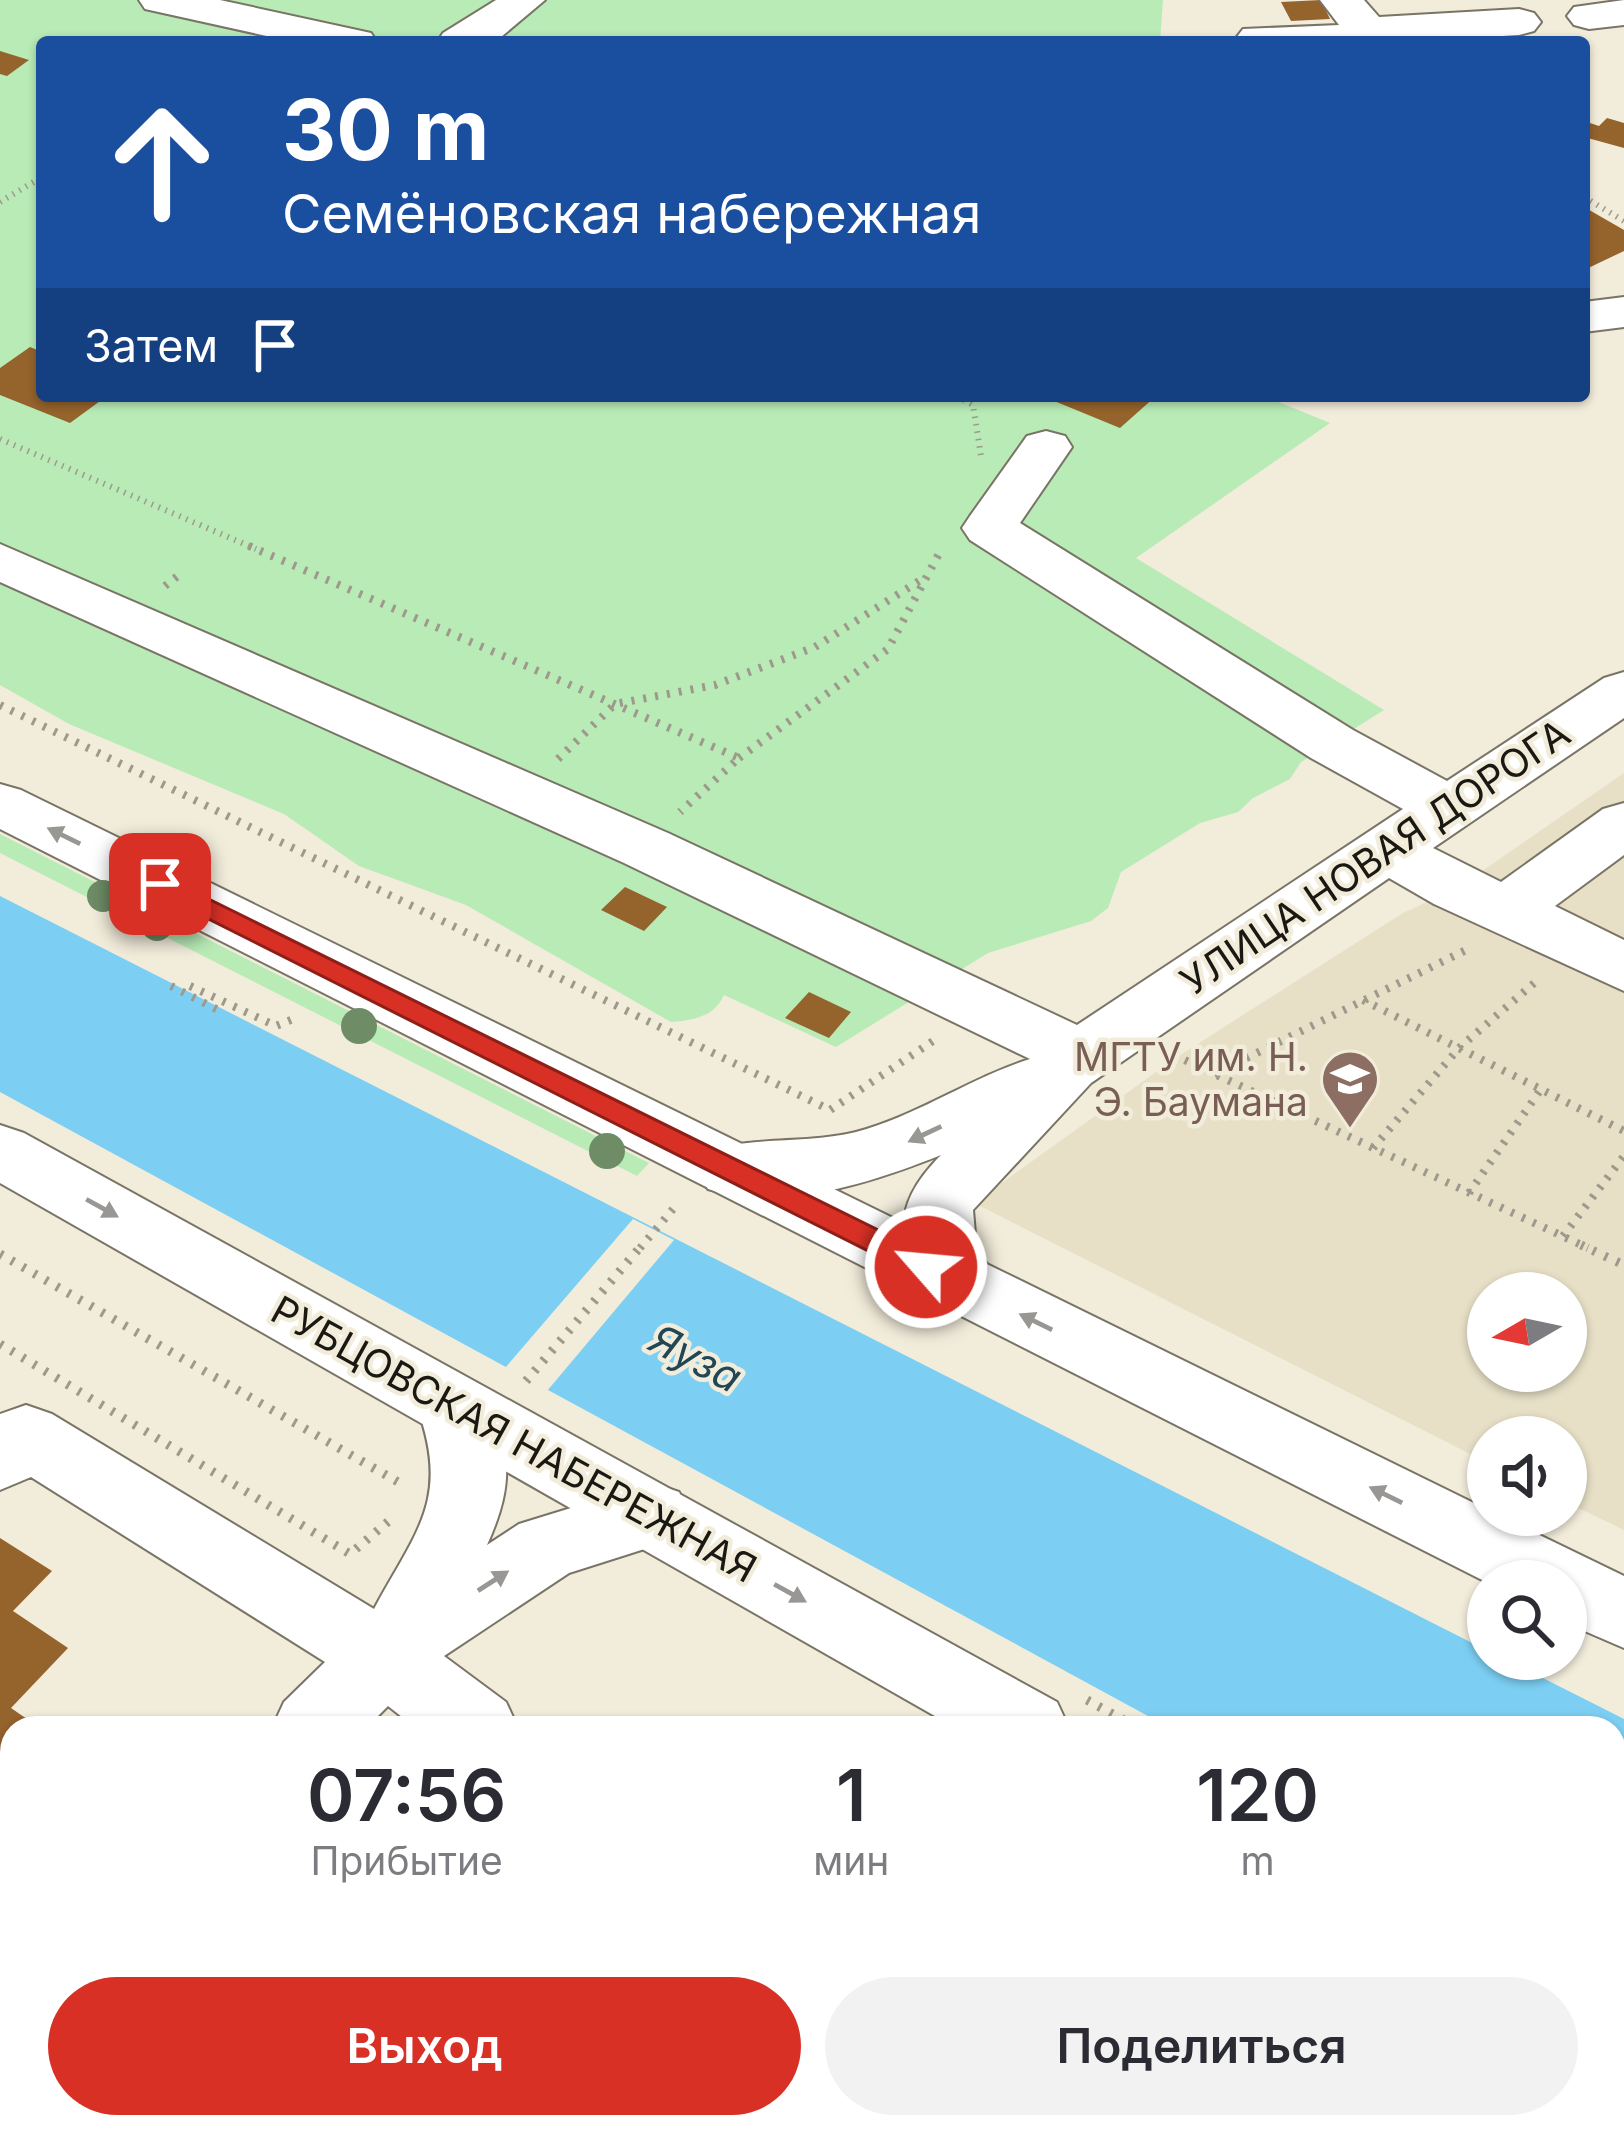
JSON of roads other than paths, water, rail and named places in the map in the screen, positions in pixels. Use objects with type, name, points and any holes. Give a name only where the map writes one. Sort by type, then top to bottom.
[{"type":"main road","points":[[160,0],[328,36]]},
{"type":"main road","points":[[472,36],[524,0]]},
{"type":"main road","points":[[1354,16],[1519,22]]},
{"type":"main road","points":[[1590,316],[1624,313]]},
{"type":"main road","points":[[1046,447],[989,528],[1332,744],[1447,807]]},
{"type":"main road","points":[[0,561],[646,848],[980,1009],[1075,1061]]},
{"type":"main road","name":"УЛИЦА НОВАЯ ДОРОГА","points":[[732,1170],[825,1168],[884,1154],[1075,1061],[1624,692]]},
{"type":"main road","points":[[0,804],[1516,1560]]},
{"type":"main road","points":[[1386,848],[1456,889],[1560,935],[1624,824]]},
{"type":"main road","name":"УЛИЦА НОВАЯ ДОРОГА","points":[[965,1286],[938,1244],[934,1224],[940,1200],[1075,1061]]},
{"type":"main road","name":"РУБЦОВСКАЯ НАБЕРЕЖНАЯ","points":[[0,1151],[1008,1716]]},
{"type":"main road","points":[[390,1652],[466,1506],[472,1477],[469,1447],[454,1407]]},
{"type":"main road","points":[[0,1460],[26,1436],[390,1652],[464,1716]]},
{"type":"main road","points":[[325,1716],[390,1652],[546,1546],[652,1515]]},
{"type":"main road","points":[[1587,1596],[1624,1614]]},
{"type":"water","name":"Яуза","points":[[0,896],[1467,1640],[1467,1680],[1547,1680],[1618,1716],[1148,1716],[0,1092]]},
{"type":"place","name":"МГТУ им. Н. Э. Баумана","points":[[1350,1130]]}]
